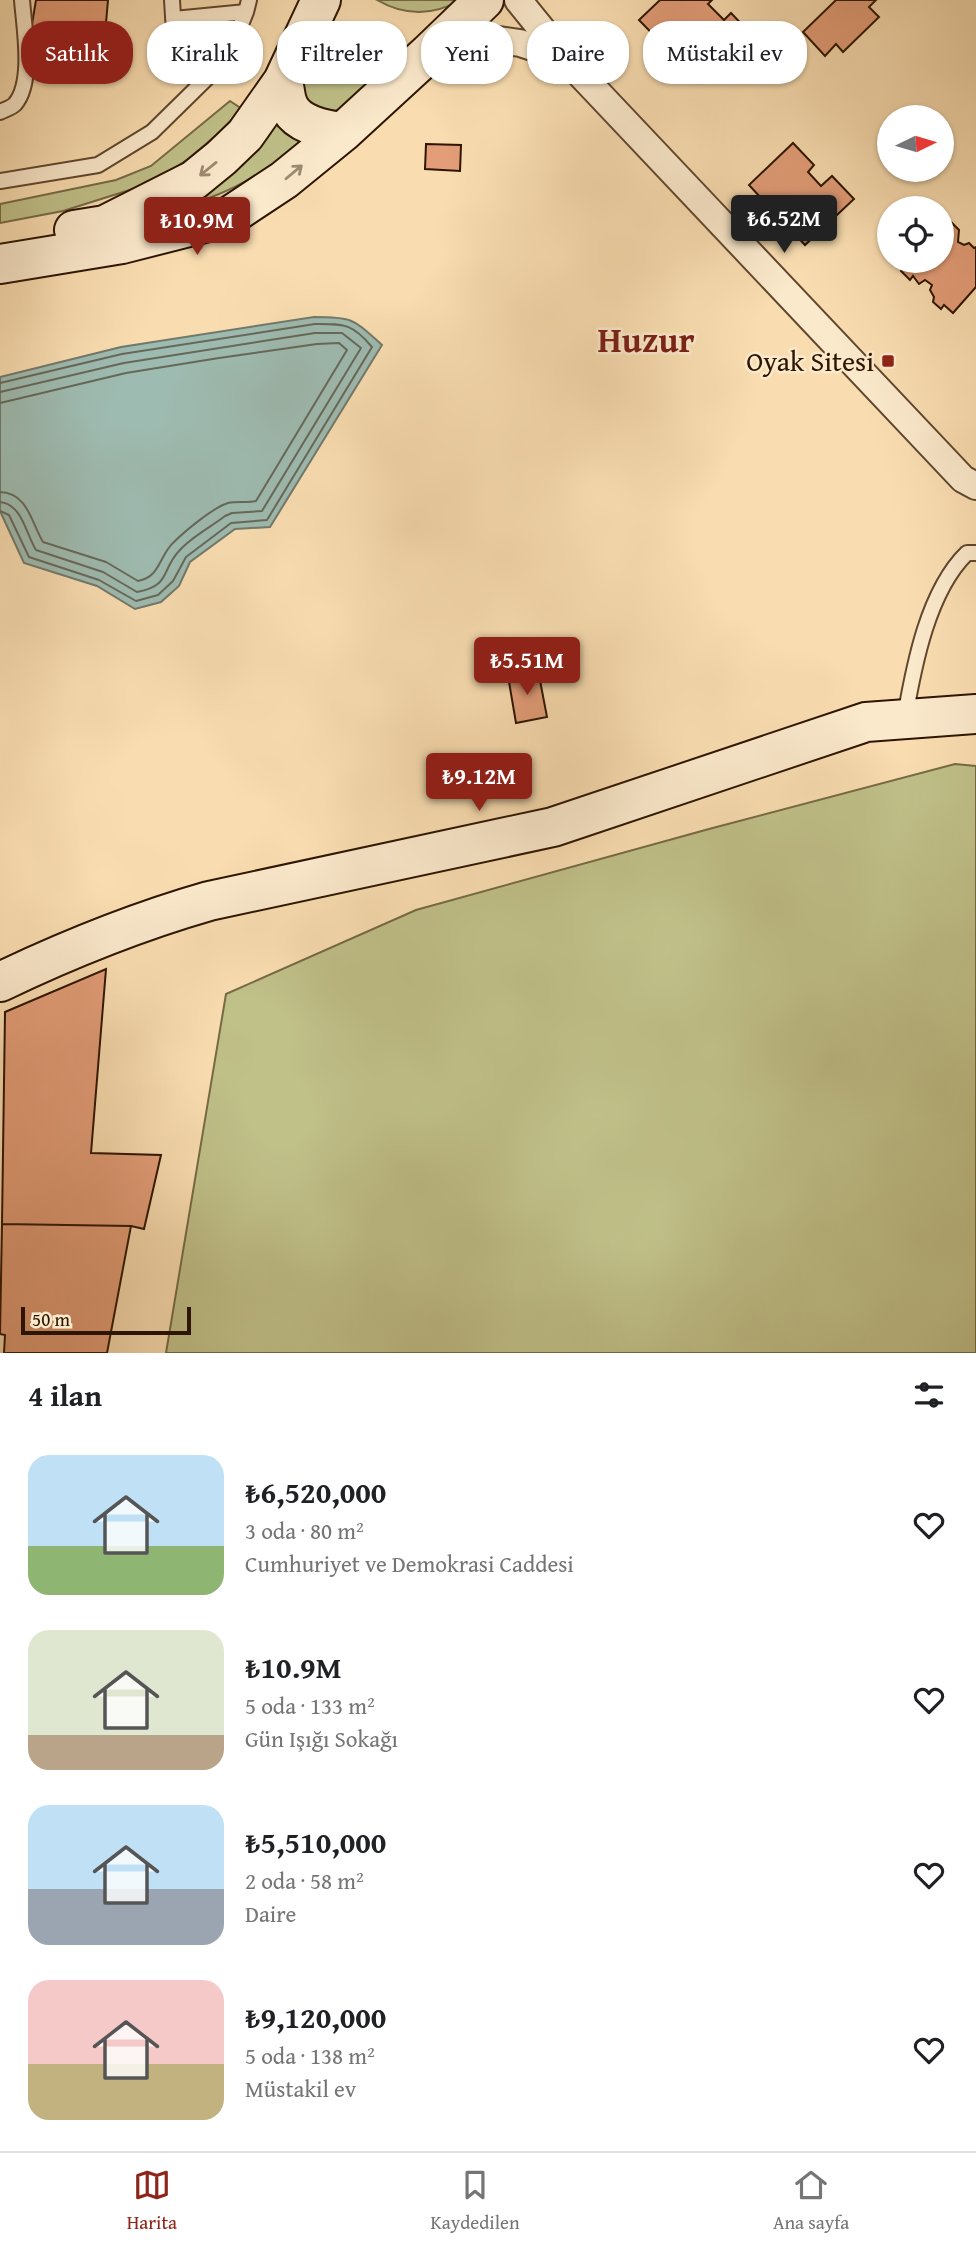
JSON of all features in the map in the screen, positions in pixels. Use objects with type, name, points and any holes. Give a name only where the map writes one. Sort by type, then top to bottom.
[{"type":"street","points":[[311,21],[321,0]]},
{"type":"street","points":[[462,21],[484,0]]},
{"type":"street","points":[[518,0],[535,21]]},
{"type":"street","points":[[0,264],[122,244],[228,217],[284,180],[343,132],[421,59]]},
{"type":"street","points":[[0,243],[105,225],[194,180],[245,135],[282,84]]},
{"type":"street","points":[[284,84],[288,107],[302,119],[320,129],[343,132]]},
{"type":"street","points":[[590,84],[963,479],[976,486]]},
{"type":"street","points":[[0,982],[72,948],[209,901],[553,827],[866,722],[976,714]]},
{"type":"lane","points":[[0,112],[14,105],[26,68],[22,0]]},
{"type":"lane","points":[[172,0],[174,19],[248,6]]},
{"type":"lane","points":[[0,181],[98,165],[152,132],[200,84]]},
{"type":"lane","points":[[905,719],[911,685],[932,608],[956,564],[967,553],[976,553]]},
{"type":"green space","points":[[377,0],[460,0],[440,9],[419,12],[398,9]]},
{"type":"green space","points":[[303,84],[371,84],[324,126],[268,168],[237,186],[171,209],[279,119]]},
{"type":"green space","points":[[230,101],[242,109],[219,133],[155,182],[63,211],[0,223],[0,204],[116,180],[151,166]]},
{"type":"green space","points":[[955,764],[976,766],[976,1353],[166,1353],[226,994],[416,910]]},
{"type":"water","points":[[314,317],[352,321],[382,345],[270,527],[235,529],[190,562],[179,586],[161,602],[135,609],[97,586],[24,563],[0,511],[0,377],[121,347]]},
{"type":"building","points":[[36,0],[108,0],[106,21],[32,21]]},
{"type":"building","points":[[660,0],[712,0],[708,4],[724,20],[731,13],[739,21],[643,21],[643,24],[639,20]]},
{"type":"building","points":[[836,0],[876,0],[869,7],[879,17],[843,52],[836,44],[825,56],[807,36],[807,28]]},
{"type":"building","points":[[793,143],[814,165],[808,172],[821,186],[832,176],[854,199],[805,245],[782,220],[787,211],[780,204],[773,211],[749,185]]},
{"type":"building","points":[[426,144],[461,145],[460,171],[425,169]]},
{"type":"building","points":[[954,225],[959,230],[958,242],[976,247],[976,287],[953,313],[944,305],[941,309],[933,302],[934,297],[930,290],[932,285],[925,280],[919,284],[913,276],[910,280],[903,273],[954,273]]},
{"type":"building","points":[[538,670],[547,717],[516,723],[508,676]]},
{"type":"building","points":[[106,969],[91,1153],[161,1155],[144,1229],[131,1226],[2,1224],[5,1012]]},
{"type":"building","points":[[2,1224],[131,1226],[107,1353],[4,1353],[5,1335],[0,1334]]},
{"type":"place","name":"Oyak Sitesi","points":[[888,361]]},
{"type":"district","name":"Huzur","points":[[646,340]]}]
